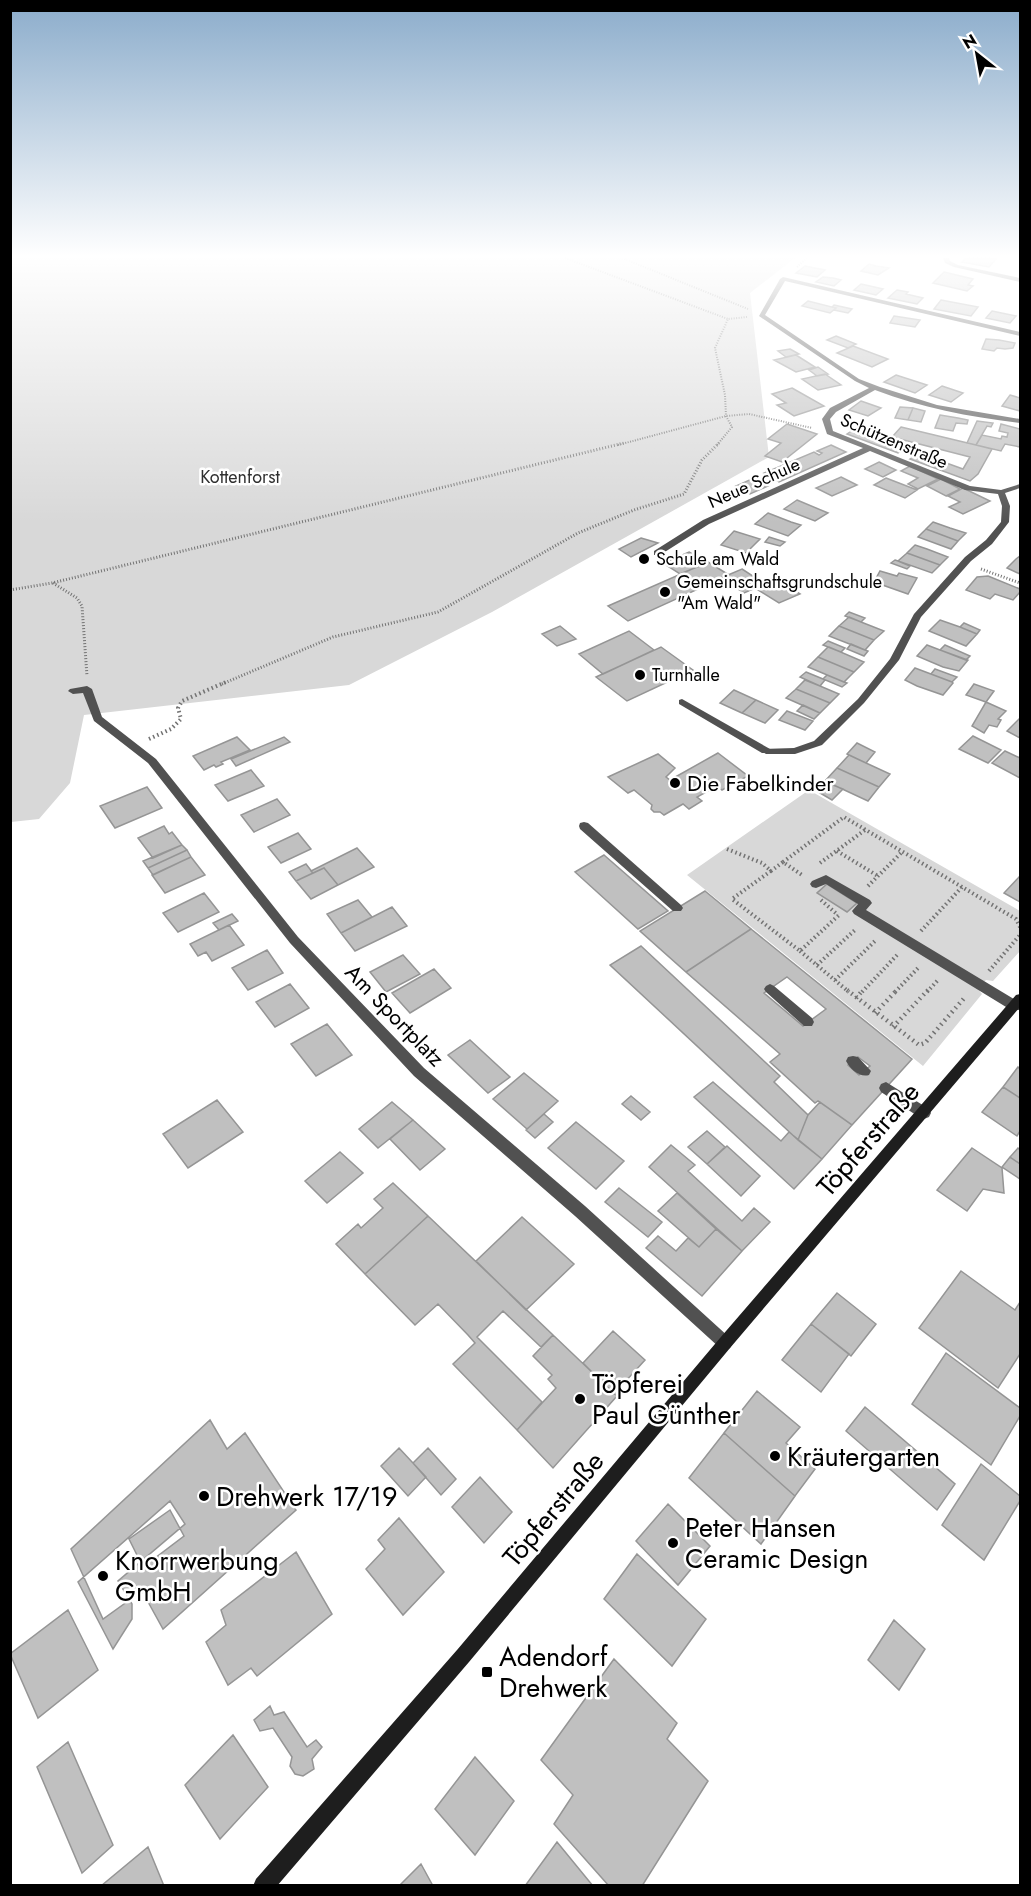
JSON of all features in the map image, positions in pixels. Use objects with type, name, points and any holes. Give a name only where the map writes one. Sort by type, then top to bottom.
[{"type":"main road","name":"Töpferstraße","points":[[263,1886],[463,1656],[725,1344],[1018,1003]]},
{"type":"street","points":[[807,346],[857,380],[874,388]]},
{"type":"street","name":"Schützenstraße","points":[[1020,421],[939,410],[874,388],[833,410],[826,419],[830,432],[968,488],[1000,492],[1020,486]]},
{"type":"street","name":"Neue Schule","points":[[657,553],[706,522],[868,448]]},
{"type":"street","points":[[682,702],[766,751],[795,751],[818,743],[879,680],[894,660],[918,616],[964,563],[988,542],[1005,522],[1006,506],[1000,492]]},
{"type":"street","points":[[73,691],[87,689]]},
{"type":"street","name":"Am Sportplatz","points":[[87,689],[98,719],[152,761],[294,940],[419,1072],[580,1211],[725,1344]]},
{"type":"street","points":[[584,826],[677,909]]},
{"type":"street","points":[[816,884],[826,879],[857,897],[866,903],[858,911],[1018,1003]]},
{"type":"street","points":[[770,989],[808,1022]]},
{"type":"street","points":[[853,1061],[864,1071]]},
{"type":"street","points":[[886,1088],[924,1113]]},
{"type":"path","points":[[135,746],[171,729],[181,719],[178,708],[182,701],[333,638],[390,622],[438,612],[567,538],[634,510],[677,498],[689,487],[702,460],[730,432],[732,427],[726,416],[725,396],[716,346]]},
{"type":"path","points":[[10,590],[52,583],[433,488],[568,458],[726,416],[749,414],[830,432]]},
{"type":"path","points":[[964,563],[1020,584]]},
{"type":"path","points":[[52,583],[81,602],[86,613],[84,627],[87,689]]},
{"type":"path","points":[[973,989],[925,1043],[919,1045],[875,1013],[732,899],[844,817],[1016,919],[1020,927]]},
{"type":"path","points":[[812,870],[866,830]]},
{"type":"path","points":[[727,849],[762,863],[771,871]]},
{"type":"path","points":[[837,851],[878,876]]},
{"type":"path","points":[[857,897],[902,852]]},
{"type":"path","points":[[783,862],[816,884]]},
{"type":"path","points":[[800,951],[839,915]]},
{"type":"path","points":[[817,965],[861,925]]},
{"type":"path","points":[[985,975],[1020,935]]},
{"type":"path","points":[[834,980],[882,936]]},
{"type":"path","points":[[875,1013],[931,954]]},
{"type":"path","points":[[893,1027],[951,966]]},
{"type":"green space","name":"Kottenforst","points":[[11,346],[756,346],[769,457],[492,612],[349,685],[84,715],[70,783],[39,819],[11,822]]},
{"type":"green space","points":[[809,790],[1020,911],[1020,951],[993,981],[986,980],[977,988],[982,994],[923,1066],[687,875]]},
{"type":"building","points":[[854,346],[888,359],[872,367],[837,353]]},
{"type":"building","points":[[983,346],[1014,346],[997,348],[994,351],[982,349]]},
{"type":"building","points":[[790,349],[799,354],[786,357],[778,351]]},
{"type":"building","points":[[796,355],[815,367],[796,372],[774,360]]},
{"type":"building","points":[[818,367],[828,374],[817,376],[809,370]]},
{"type":"building","points":[[825,374],[841,385],[818,390],[802,379]]},
{"type":"building","points":[[896,375],[927,385],[915,393],[884,382]]},
{"type":"building","points":[[942,386],[963,393],[951,402],[929,395]]},
{"type":"building","points":[[792,388],[824,406],[794,416],[777,405],[786,403],[772,394]]},
{"type":"building","points":[[1010,395],[1020,398],[1020,411],[1002,406]]},
{"type":"building","points":[[861,401],[881,408],[868,416],[849,410]]},
{"type":"building","points":[[900,407],[913,408],[908,420],[895,418]]},
{"type":"building","points":[[913,408],[925,411],[921,422],[908,420]]},
{"type":"building","points":[[940,415],[968,420],[967,424],[956,423],[953,431],[935,428]]},
{"type":"building","points":[[977,421],[993,423],[991,427],[987,426],[976,445],[967,443]]},
{"type":"building","points":[[787,424],[817,434],[782,462],[765,456],[781,443],[768,439]]},
{"type":"building","points":[[1001,424],[1020,429],[1020,447],[1005,444],[1001,451],[976,445],[982,435],[1001,439],[1002,436],[1007,437],[1008,433],[999,431]]},
{"type":"building","points":[[901,427],[992,449],[978,474],[970,481],[910,459],[919,453],[963,469],[970,457],[892,437]]},
{"type":"building","points":[[856,428],[907,447],[898,453],[847,434]]},
{"type":"building","points":[[831,445],[846,452],[779,482],[764,473],[814,452],[819,455],[822,453],[817,451]]},
{"type":"building","points":[[879,462],[896,470],[883,477],[865,469]]},
{"type":"building","points":[[910,466],[938,479],[918,489],[908,484],[918,478],[901,471]]},
{"type":"building","points":[[841,477],[857,485],[832,496],[816,488]]},
{"type":"building","points":[[754,478],[768,486],[750,494],[736,486]]},
{"type":"building","points":[[886,478],[917,490],[905,498],[874,485]]},
{"type":"building","points":[[941,479],[960,489],[946,496],[927,486]]},
{"type":"building","points":[[963,488],[990,501],[963,514],[949,507],[960,502],[948,496]]},
{"type":"building","points":[[797,500],[828,513],[815,521],[784,509]]},
{"type":"building","points":[[768,513],[801,525],[788,536],[755,524]]},
{"type":"building","points":[[933,522],[966,533],[958,541],[926,529]]},
{"type":"building","points":[[926,529],[958,541],[951,549],[918,537]]},
{"type":"building","points":[[734,531],[760,539],[746,553],[721,545]]},
{"type":"building","points":[[769,537],[785,542],[780,546],[765,542]]},
{"type":"building","points":[[641,538],[658,543],[631,557],[619,549]]},
{"type":"building","points":[[915,545],[948,557],[940,565],[907,553]]},
{"type":"building","points":[[689,552],[707,563],[680,574],[666,565],[668,561]]},
{"type":"building","points":[[907,553],[940,565],[932,573],[898,561]]},
{"type":"building","points":[[1020,556],[1020,574],[1007,568]]},
{"type":"building","points":[[895,560],[910,566],[907,569],[891,563]]},
{"type":"building","name":"Gemeinschaftsgrundschule \"Am Wald\"","points":[[708,562],[729,575],[628,621],[608,606]]},
{"type":"building","points":[[742,569],[765,584],[744,593],[721,578]]},
{"type":"building","points":[[880,571],[917,578],[908,594],[874,582]]},
{"type":"building","points":[[988,576],[1020,589],[1020,592],[1013,600],[995,594],[990,599],[966,590],[977,577]]},
{"type":"building","points":[[776,579],[800,594],[779,603],[755,588]]},
{"type":"building","points":[[849,612],[865,618],[861,622],[845,616]]},
{"type":"building","points":[[849,617],[884,631],[874,640],[839,626]]},
{"type":"building","points":[[940,620],[977,634],[966,646],[929,631]]},
{"type":"building","points":[[964,623],[980,630],[977,634],[960,627]]},
{"type":"building","points":[[560,626],[576,639],[557,646],[542,634]]},
{"type":"building","points":[[839,626],[874,640],[865,650],[829,636]]},
{"type":"building","points":[[629,631],[654,650],[603,674],[579,654]]},
{"type":"building","points":[[828,641],[845,648],[841,652],[823,645]]},
{"type":"building","points":[[851,644],[868,651],[864,656],[847,649]]},
{"type":"building","points":[[927,645],[968,660],[959,671],[943,667],[917,656]]},
{"type":"building","points":[[945,645],[970,656],[966,660],[940,650]]},
{"type":"building","name":"Turnhalle","points":[[661,647],[693,670],[627,701],[596,677]]},
{"type":"building","points":[[828,647],[864,662],[854,672],[818,657]]},
{"type":"building","points":[[818,657],[854,672],[844,682],[808,667]]},
{"type":"building","points":[[915,668],[953,683],[943,695],[917,686],[905,680]]},
{"type":"building","points":[[935,669],[957,677],[952,682],[931,674]]},
{"type":"building","points":[[806,672],[825,680],[820,686],[800,677]]},
{"type":"building","points":[[827,675],[847,683],[842,687],[823,679]]},
{"type":"building","points":[[805,680],[839,694],[830,703],[796,689]]},
{"type":"building","points":[[974,684],[994,691],[986,702],[966,695]]},
{"type":"building","points":[[796,689],[830,703],[820,713],[786,698]]},
{"type":"building","points":[[734,690],[756,700],[742,713],[720,703]]},
{"type":"building","points":[[756,700],[778,710],[765,723],[742,713]]},
{"type":"building","points":[[986,702],[1006,711],[998,719],[1001,720],[997,727],[989,725],[984,733],[972,726]]},
{"type":"building","points":[[803,705],[820,713],[814,719],[797,711]]},
{"type":"building","points":[[787,711],[813,721],[805,730],[779,720]]},
{"type":"building","points":[[1020,718],[1020,738],[1007,731]]},
{"type":"building","points":[[973,736],[1001,750],[988,763],[959,749]]},
{"type":"building","points":[[237,737],[250,750],[221,762],[223,764],[204,770],[193,756]]},
{"type":"building","points":[[284,737],[290,742],[236,766],[231,759]]},
{"type":"building","points":[[857,743],[875,752],[866,763],[847,754]]},
{"type":"building","points":[[1005,751],[1020,758],[1020,778],[992,763]]},
{"type":"building","name":"Die Fabelkinder","points":[[718,753],[748,776],[722,790],[717,786],[697,797],[702,801],[689,809],[683,804],[664,815],[654,812],[651,809],[652,805],[634,790],[628,793],[608,777],[658,754],[675,768],[666,777],[670,780]]},
{"type":"building","points":[[849,755],[890,774],[879,787],[837,768]]},
{"type":"building","points":[[837,768],[879,787],[868,801],[825,781]]},
{"type":"building","points":[[251,770],[264,786],[228,801],[215,785]]},
{"type":"building","points":[[823,781],[843,789],[832,800],[815,790]]},
{"type":"building","points":[[147,787],[162,808],[115,828],[100,806]]},
{"type":"building","points":[[277,799],[290,815],[254,832],[241,815]]},
{"type":"building","points":[[164,826],[169,834],[172,832],[182,845],[153,858],[138,838]]},
{"type":"building","points":[[298,833],[311,849],[281,863],[268,847]]},
{"type":"building","points":[[182,845],[187,850],[148,868],[143,861]]},
{"type":"building","points":[[357,848],[374,867],[338,885],[324,868],[313,873],[311,871]]},
{"type":"building","points":[[187,850],[191,857],[153,875],[148,868]]},
{"type":"building","points":[[604,855],[668,911],[638,929],[575,872]]},
{"type":"building","points":[[191,857],[205,875],[165,893],[152,875]]},
{"type":"building","points":[[306,864],[313,873],[296,881],[289,872]]},
{"type":"building","points":[[324,868],[338,885],[311,899],[296,881]]},
{"type":"building","points":[[1020,876],[1020,902],[1004,893]]},
{"type":"building","points":[[827,884],[857,903],[847,912],[817,893]]},
{"type":"building","points":[[705,891],[751,929],[686,972],[640,931]]},
{"type":"building","points":[[204,893],[219,912],[178,932],[163,913]]},
{"type":"building","points":[[358,900],[372,917],[341,933],[327,914]]},
{"type":"building","points":[[392,907],[407,926],[355,951],[341,933]]},
{"type":"building","points":[[232,914],[238,921],[219,930],[213,923]]},
{"type":"building","points":[[229,925],[244,945],[212,961],[206,952],[198,956],[190,944]]},
{"type":"building","points":[[751,929],[912,1059],[852,1125],[818,1101],[815,1103],[770,1062],[780,1054],[686,972]],"holes":[[[787,977],[826,1009],[803,1026],[764,993]],[[858,1057],[870,1066],[859,1075],[848,1065]]]},
{"type":"building","points":[[641,946],[780,1076],[774,1082],[808,1115],[798,1140],[610,965]]},
{"type":"building","points":[[267,950],[283,973],[248,990],[232,968]]},
{"type":"building","points":[[403,955],[420,974],[386,992],[370,972]]},
{"type":"building","points":[[434,969],[451,988],[410,1013],[392,993]]},
{"type":"building","points":[[290,984],[309,1008],[275,1027],[256,1002]]},
{"type":"building","points":[[327,1024],[352,1055],[316,1076],[291,1044]]},
{"type":"building","points":[[470,1040],[510,1077],[488,1093],[448,1055]]},
{"type":"building","points":[[1018,1067],[1020,1069],[1020,1098],[1003,1087]]},
{"type":"building","points":[[524,1073],[558,1101],[527,1129],[493,1099]]},
{"type":"building","points":[[713,1082],[781,1141],[789,1132],[822,1159],[794,1189],[694,1097]]},
{"type":"building","points":[[1003,1087],[1020,1098],[1020,1131],[1017,1136],[982,1112]]},
{"type":"building","points":[[631,1096],[650,1112],[641,1120],[622,1104]]},
{"type":"building","points":[[217,1100],[243,1132],[188,1168],[163,1134]]},
{"type":"building","points":[[392,1102],[413,1120],[378,1148],[359,1129]]},
{"type":"building","points":[[820,1102],[852,1125],[822,1159],[798,1140],[808,1115]]},
{"type":"building","points":[[544,1114],[553,1122],[535,1138],[526,1130]]},
{"type":"building","points":[[413,1120],[445,1149],[420,1170],[390,1139]]},
{"type":"building","points":[[576,1122],[624,1161],[596,1189],[548,1148]]},
{"type":"building","points":[[707,1131],[725,1147],[707,1164],[688,1147]]},
{"type":"building","points":[[671,1145],[695,1165],[688,1171],[742,1221],[754,1208],[770,1222],[742,1251],[649,1167]]},
{"type":"building","points":[[727,1146],[760,1176],[741,1196],[707,1164]]},
{"type":"building","points":[[972,1148],[1002,1168],[1004,1193],[983,1189],[967,1211],[937,1190]]},
{"type":"building","points":[[1018,1148],[1020,1150],[1020,1164],[1010,1157]]},
{"type":"building","points":[[340,1152],[363,1173],[327,1203],[305,1181]]},
{"type":"building","points":[[1010,1157],[1020,1164],[1020,1179],[1002,1167]]},
{"type":"building","points":[[393,1183],[428,1216],[365,1274],[336,1244],[358,1224],[361,1228],[383,1208],[374,1199]]},
{"type":"building","points":[[619,1188],[662,1222],[648,1237],[605,1202]]},
{"type":"building","points":[[677,1193],[716,1229],[699,1247],[658,1211]]},
{"type":"building","points":[[428,1216],[553,1335],[541,1347],[503,1311],[477,1337],[542,1402],[517,1430],[453,1364],[475,1343],[438,1304],[415,1325],[365,1274]]},
{"type":"building","points":[[522,1217],[574,1264],[526,1310],[476,1261]]},
{"type":"building","points":[[716,1229],[742,1251],[702,1296],[646,1248],[658,1236],[676,1251],[688,1238],[699,1247]]},
{"type":"building","points":[[961,1271],[1015,1310],[1020,1302],[1020,1354],[998,1388],[919,1328]]},
{"type":"building","points":[[837,1293],[876,1324],[851,1356],[811,1324]]},
{"type":"building","points":[[811,1324],[849,1354],[821,1392],[782,1360]]},
{"type":"building","points":[[613,1331],[645,1360],[614,1394],[583,1363]]},
{"type":"building","name":"Töpferei Paul Günther","points":[[553,1335],[617,1396],[553,1468],[517,1430],[556,1388],[548,1379],[552,1375],[533,1356]]},
{"type":"building","points":[[946,1353],[1020,1408],[1020,1416],[991,1465],[912,1404]]},
{"type":"building","name":"Kräutergarten","points":[[757,1391],[800,1427],[786,1443],[815,1469],[795,1496],[724,1433]]},
{"type":"building","points":[[865,1407],[955,1484],[937,1510],[846,1431]]},
{"type":"building","points":[[210,1420],[227,1449],[245,1433],[296,1510],[163,1629],[142,1591],[103,1619],[71,1549]],"holes":[[[170,1510],[184,1536],[143,1567],[129,1539]]]},
{"type":"building","points":[[724,1433],[795,1496],[761,1544],[689,1478]]},
{"type":"building","points":[[399,1448],[426,1477],[408,1496],[381,1466]]},
{"type":"building","points":[[428,1448],[456,1479],[441,1495],[413,1463]]},
{"type":"building","points":[[981,1464],[1020,1496],[1020,1501],[984,1560],[942,1525]]},
{"type":"building","points":[[480,1477],[512,1512],[484,1543],[452,1507]]},
{"type":"building","name":"Knorrwerbung GmbH","points":[[170,1501],[185,1524],[118,1581],[132,1604],[132,1619],[113,1649],[78,1582]]},
{"type":"building","name":"Peter Hansen Ceramic Design","points":[[668,1504],[710,1546],[678,1585],[636,1541]]},
{"type":"building","points":[[399,1518],[444,1572],[403,1615],[366,1569],[385,1549],[378,1540]]},
{"type":"building","points":[[296,1552],[332,1614],[257,1676],[251,1668],[228,1685],[206,1642],[226,1625],[221,1610]]},
{"type":"building","points":[[637,1554],[706,1619],[672,1666],[604,1599]]},
{"type":"building","points":[[68,1610],[98,1670],[38,1718],[10,1654]]},
{"type":"building","points":[[894,1620],[925,1649],[899,1690],[868,1660]]},
{"type":"building","points":[[614,1659],[677,1723],[667,1739],[708,1781],[642,1886],[609,1886],[554,1824],[573,1795],[541,1760]]},
{"type":"building","points":[[270,1706],[274,1715],[284,1712],[307,1747],[316,1740],[322,1747],[312,1759],[314,1769],[303,1776],[295,1774],[290,1766],[292,1757],[273,1728],[260,1731],[254,1720]]},
{"type":"building","points":[[233,1735],[268,1787],[220,1839],[185,1785]]},
{"type":"building","points":[[68,1742],[113,1845],[82,1873],[37,1767]]},
{"type":"building","points":[[475,1757],[514,1801],[475,1855],[435,1809]]},
{"type":"building","points":[[557,1842],[593,1886],[525,1886]]},
{"type":"building","points":[[148,1847],[164,1886],[101,1886]]},
{"type":"building","points":[[421,1864],[433,1886],[399,1886]]},
{"type":"place","name":"Schule am Wald","points":[[644,559]]},
{"type":"place","name":"Gemeinschaftsgrundschule \"Am Wald\"","points":[[665,592]]},
{"type":"place","name":"Turnhalle","points":[[640,675]]},
{"type":"place","name":"Die Fabelkinder","points":[[675,783]]},
{"type":"place","name":"Töpferei Paul Günther","points":[[580,1399]]},
{"type":"place","name":"Kräutergarten","points":[[775,1456]]},
{"type":"place","name":"Drehwerk 17/19","points":[[204,1496]]},
{"type":"place","name":"Peter Hansen Ceramic Design","points":[[673,1543]]},
{"type":"place","name":"Knorrwerbung GmbH","points":[[103,1576]]},
{"type":"place","name":"Adendorf Drehwerk","points":[[487,1672]]}]
